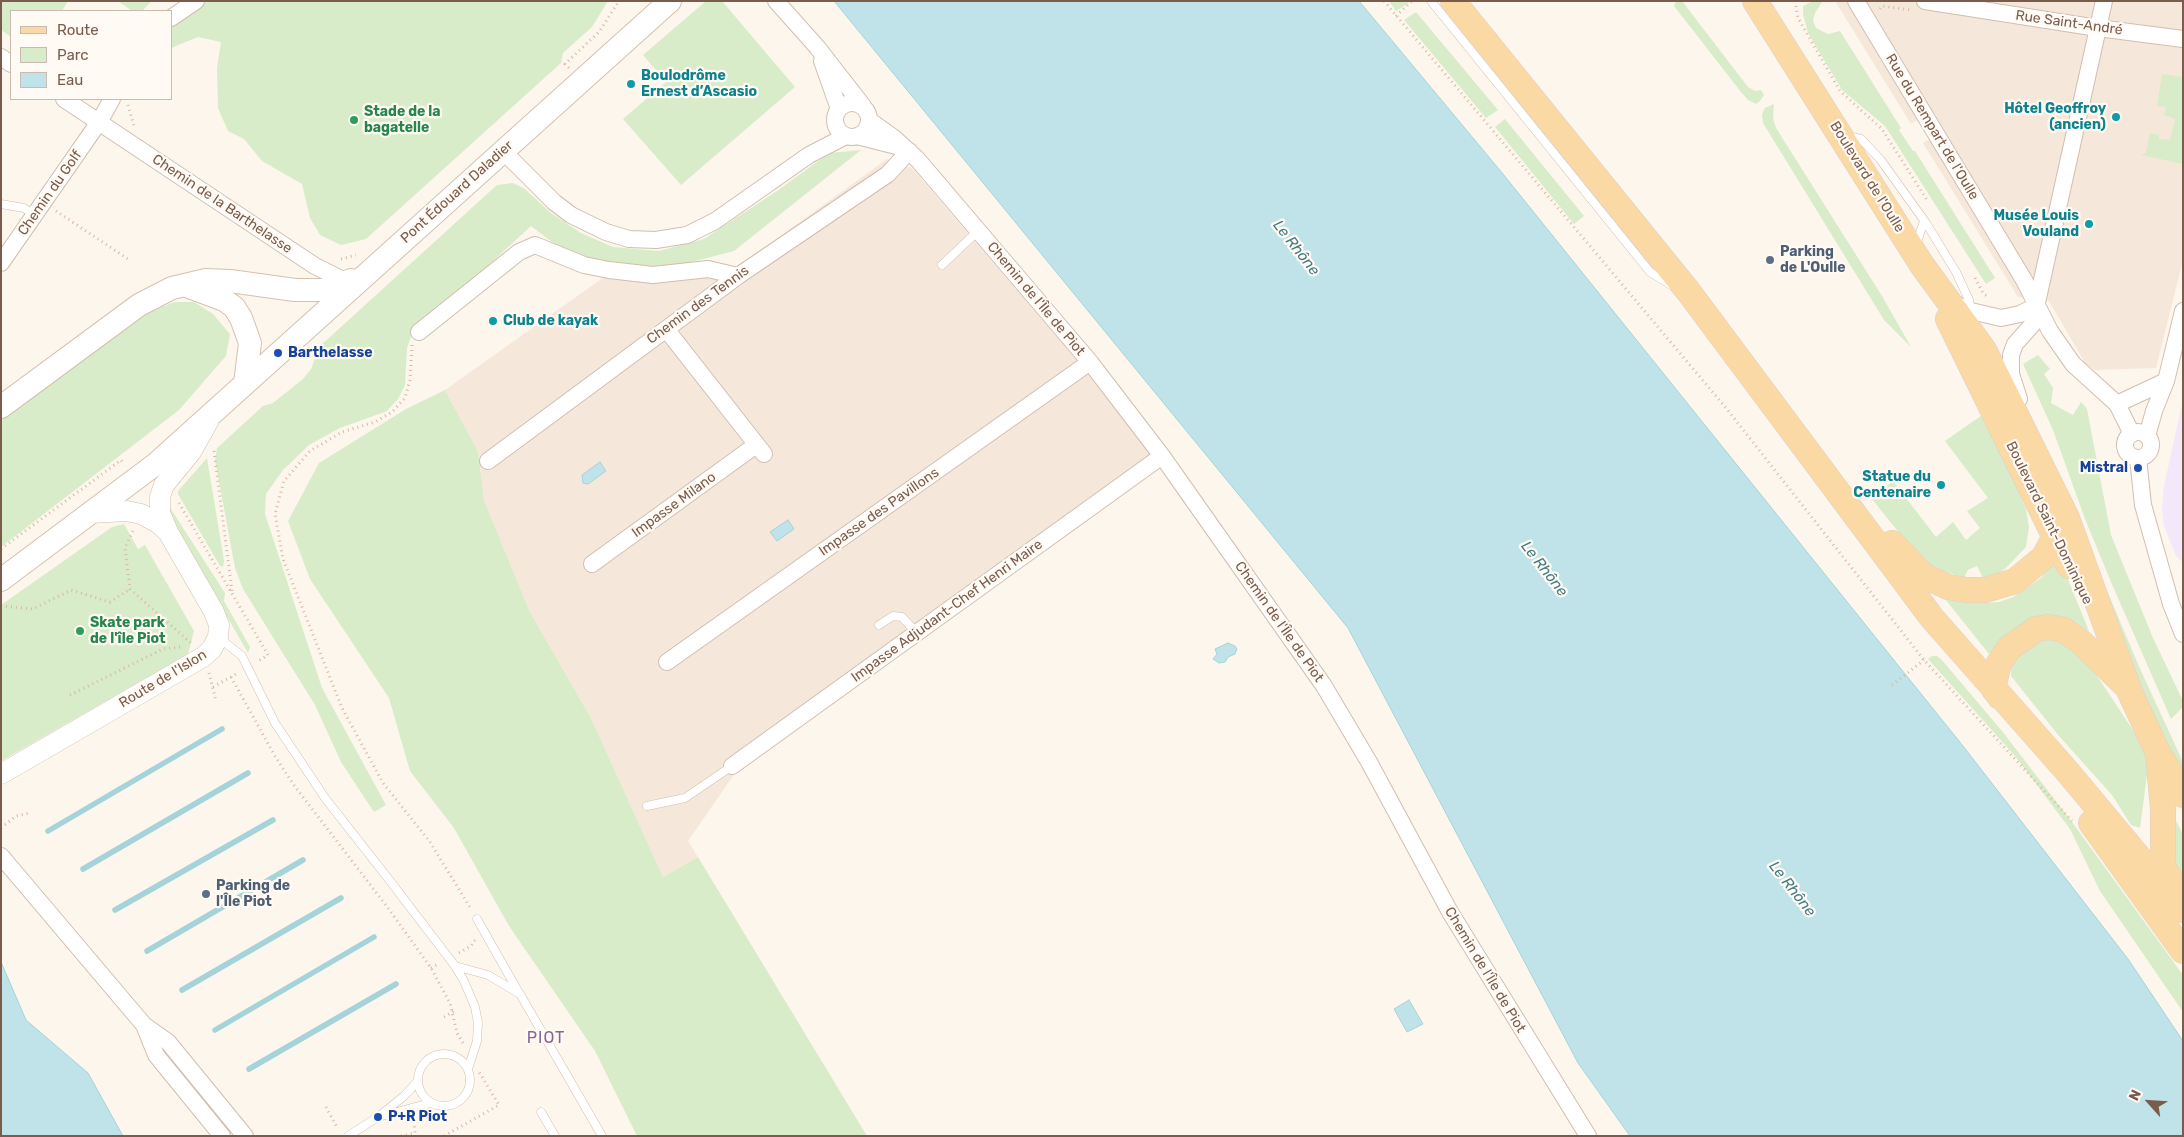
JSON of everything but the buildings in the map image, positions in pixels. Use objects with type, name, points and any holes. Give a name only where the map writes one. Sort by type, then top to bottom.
[{"type":"main road","name":"Pont Édouard Daladier","points":[[1,580],[157,463],[245,384],[356,278],[503,151],[670,1]]},
{"type":"main road","points":[[1452,1],[1688,291],[1932,618],[2066,770],[2183,910]]},
{"type":"main road","name":"Boulevard de l'Oulle","points":[[1756,1],[1918,258],[1969,331]]},
{"type":"main road","points":[[1918,258],[1969,331]]},
{"type":"main road","points":[[1,407],[139,305],[172,288],[206,280],[313,291],[327,290],[356,278]]},
{"type":"main road","points":[[183,285],[214,294],[237,312],[245,327],[250,343],[245,384]]},
{"type":"main road","name":"Boulevard Saint-Dominique","points":[[1969,331],[2034,449],[2067,518],[2128,687]]},
{"type":"main road","name":"Boulevard Saint-Dominique","points":[[1969,331],[2018,458],[2034,494],[2158,753],[2163,808],[2163,868],[2169,879],[2183,896]]},
{"type":"main road","points":[[1819,468],[1924,576],[1948,587],[1967,590],[1985,590],[2015,581],[2044,557],[2055,536],[2056,521],[2045,472]]},
{"type":"main road","points":[[2029,571],[2041,524],[2034,494]]},
{"type":"main road","points":[[2128,687],[2081,642],[2064,630],[2050,627],[2036,629],[2009,648],[1999,664],[1993,688],[2183,951]]},
{"type":"main road","points":[[2158,753],[2183,795]]},
{"type":"street","points":[[172,17],[196,1]]},
{"type":"street","name":"Chemin de l'Île de Piot","points":[[776,1],[817,47],[866,113],[908,152],[1090,362],[1162,456],[1324,686],[1369,762],[1450,912],[1528,1042],[1588,1136]]},
{"type":"street","name":"Rue du Rempart de l'Oulle","points":[[1856,1],[2024,280],[2050,331],[2073,364],[2117,404]]},
{"type":"street","points":[[1969,331],[2001,318],[2020,314],[2036,306],[2104,1]]},
{"type":"street","name":"Rue Saint-André","points":[[1932,2],[2098,28],[2183,39]]},
{"type":"street","points":[[817,47],[837,114],[838,129],[852,136]]},
{"type":"street","name":"Chemin de la Barthelasse","points":[[65,100],[315,266],[356,278]]},
{"type":"street","name":"Chemin du Golf","points":[[1,263],[111,100]]},
{"type":"street","points":[[503,151],[554,202],[571,215],[606,232],[629,239],[656,240],[687,235],[715,221],[809,155],[866,130],[866,113],[858,104],[848,103],[837,114],[809,155]]},
{"type":"street","name":"Chemin de l'Île de Piot","points":[[852,136],[896,145],[908,152]]},
{"type":"street","name":"Chemin des Tennis","points":[[488,461],[738,276],[888,174],[908,152]]},
{"type":"street","points":[[419,332],[519,252],[535,244],[584,265],[609,270],[653,274],[708,269],[738,276]]},
{"type":"street","name":"Boulevard Saint-Dominique","points":[[2034,449],[2011,374],[2011,355],[2015,344],[2032,325],[2036,306]]},
{"type":"street","points":[[2183,311],[2166,381],[2154,411],[2139,435],[2126,440],[2126,448],[2130,455],[2138,458],[2143,506],[2177,603],[2183,634]]},
{"type":"street","name":"Impasse Milano","points":[[592,564],[760,449],[666,329]]},
{"type":"street","name":"Impasse des Pavillons","points":[[667,662],[1090,362]]},
{"type":"street","points":[[2139,435],[2117,404],[2166,381]]},
{"type":"street","name":"Route de l'Islon","points":[[1,774],[203,657],[212,649],[218,637],[218,625],[214,612],[168,532],[160,513],[160,497],[163,489],[191,452],[215,409]]},
{"type":"street","name":"Impasse Adjudant-Chef Henri Maire","points":[[732,766],[1162,456]]},
{"type":"street","name":"Route de l'Islon","points":[[90,513],[128,511],[141,514],[158,523],[168,532]]},
{"type":"street","points":[[1,856],[144,1025],[168,1042],[245,1136]]},
{"type":"street","points":[[144,1025],[156,1055],[222,1136]]},
{"type":"lane","points":[[1431,1],[1650,272],[1668,283],[1688,291]]},
{"type":"lane","points":[[1840,135],[1861,138],[1880,159],[1924,221],[1956,272],[1968,300],[1969,331]]},
{"type":"lane","points":[[1,204],[39,209]]},
{"type":"lane","points":[[1918,258],[1924,221]]},
{"type":"lane","points":[[942,265],[978,231]]},
{"type":"lane","points":[[879,625],[893,616],[902,617],[917,633]]},
{"type":"lane","points":[[218,637],[242,656],[275,723],[325,798],[455,966],[470,994],[478,1023],[476,1041],[468,1069],[470,1086],[462,1100],[447,1107],[430,1103],[378,1117]]},
{"type":"lane","points":[[647,806],[685,798],[732,766]]},
{"type":"lane","points":[[477,919],[602,1136]]},
{"type":"lane","points":[[455,966],[488,975],[520,994]]},
{"type":"lane","points":[[430,1103],[420,1090],[418,1081],[419,1072],[424,1064],[439,1054],[456,1056],[464,1062],[468,1069]]},
{"type":"lane","points":[[348,1136],[378,1117],[404,1096],[418,1081]]},
{"type":"lane","points":[[541,1112],[555,1136]]},
{"type":"path","points":[[564,64],[598,32],[619,1]]},
{"type":"path","points":[[1384,1],[1726,408],[1924,660],[2078,828]]},
{"type":"path","points":[[1396,16],[1412,1]]},
{"type":"path","points":[[127,100],[135,128]]},
{"type":"path","points":[[39,209],[131,261]]},
{"type":"path","points":[[419,332],[412,344],[410,380],[405,398],[386,416],[374,422],[342,432],[310,451],[284,481],[275,514],[283,560],[342,708],[383,783],[430,842],[477,919],[478,937],[471,946],[455,955]]},
{"type":"path","points":[[213,446],[232,594]]},
{"type":"path","points":[[1,550],[121,460]]},
{"type":"path","points":[[177,501],[182,506],[268,655],[254,663]]},
{"type":"path","points":[[70,695],[163,649],[194,646],[130,589],[125,548],[136,527]]},
{"type":"path","points":[[1,606],[34,609],[71,590],[110,602],[130,589]]},
{"type":"path","points":[[203,657],[216,701]]},
{"type":"path","points":[[1892,685],[1924,660]]},
{"type":"path","points":[[213,687],[238,673]]},
{"type":"path","points":[[231,677],[275,756],[293,784],[388,908],[431,968]]},
{"type":"path","points":[[1,828],[16,816],[30,813]]},
{"type":"path","points":[[444,1016],[454,1011]]},
{"type":"path","points":[[326,1107],[337,1128]]},
{"type":"path","points":[[400,1136],[415,1133],[414,1115],[411,1108]]},
{"type":"shaded area","points":[[1835,1],[2183,1],[2183,260],[2156,368],[2095,370],[2085,363],[2049,301],[2018,297],[1923,143],[1931,138],[1919,119],[1911,124]]},
{"type":"shaded area","points":[[887,159],[912,168],[1076,359],[1158,463],[733,776],[688,841],[698,857],[663,877],[591,718],[530,612],[484,500],[478,451],[445,390],[607,275],[653,279],[724,277]]},
{"type":"shaded area","points":[[2183,399],[2183,563],[2176,556],[2164,526],[2162,509],[2164,486]]},
{"type":"green space","points":[[1,1],[68,1],[63,10],[10,10],[10,36],[1,30]]},
{"type":"green space","points":[[118,1],[152,1],[143,10],[131,10]]},
{"type":"green space","points":[[185,1],[608,1],[592,27],[563,53],[561,63],[366,239],[341,245],[320,235],[310,218],[302,184],[262,161],[244,139],[228,131],[218,108],[217,68],[221,42],[198,37],[172,48],[172,13]]},
{"type":"green space","points":[[706,1],[722,1],[795,87],[681,185],[623,119],[666,82],[643,55]]},
{"type":"green space","points":[[1389,1],[1408,1],[1409,3],[1396,11]]},
{"type":"green space","points":[[1676,1],[1682,1],[1748,87],[1755,91],[1761,90],[1764,95],[1760,101],[1756,104],[1748,100],[1741,92],[1674,6]]},
{"type":"green space","points":[[1813,1],[1822,2],[1815,13],[1813,21],[1816,28],[1828,34],[1840,31],[1901,128],[1899,130],[1913,151],[1915,151],[1995,278],[1986,284],[1885,126],[1842,90],[1808,33],[1803,6]]},
{"type":"green space","points":[[1416,12],[1498,110],[1486,118],[1404,20]]},
{"type":"green space","points":[[2162,74],[2183,77],[2183,164],[2141,155],[2146,153],[2150,133],[2159,135],[2159,139],[2170,140],[2175,119],[2164,115],[2166,107],[2157,106]]},
{"type":"green space","points":[[1774,104],[1773,118],[1776,128],[1882,296],[1911,347],[1884,320],[1763,123],[1762,114],[1765,108]]},
{"type":"green space","points":[[1505,119],[1584,216],[1574,224],[1495,127]]},
{"type":"green space","points":[[861,150],[734,251],[668,268],[595,264],[561,249],[531,226],[412,334],[407,348],[405,385],[398,399],[387,411],[340,428],[309,445],[283,470],[266,494],[265,514],[322,688],[386,805],[374,812],[341,762],[315,705],[243,589],[235,568],[215,460],[217,448],[263,406],[273,403],[303,379],[311,369],[320,346],[497,185],[513,183],[525,189],[551,213],[581,233],[613,247],[659,251],[704,239],[777,191],[829,153]]},
{"type":"green space","points":[[175,302],[194,302],[213,314],[230,334],[226,356],[179,410],[1,547],[1,418],[151,311]]},
{"type":"green space","points":[[2038,355],[2050,369],[2044,374],[2053,388],[2051,403],[2073,415],[2081,402],[2087,409],[2111,535],[2153,638],[2183,701],[2183,707],[2171,719],[2111,582],[2085,519],[2053,430],[2023,364]]},
{"type":"green space","points":[[445,390],[478,451],[484,500],[530,612],[591,718],[663,877],[698,857],[867,1136],[637,1136],[595,1051],[509,926],[454,828],[410,771],[389,698],[310,579],[288,521],[319,463],[406,409]]},
{"type":"green space","points":[[1985,413],[2026,509],[2029,527],[2026,547],[2006,568],[1995,575],[1983,578],[1977,566],[1968,570],[1964,578],[1929,566],[1916,554],[1872,499],[1893,481],[1936,537],[1953,522],[1966,540],[1980,528],[1967,511],[1988,498],[1945,441]]},
{"type":"green space","points":[[207,458],[224,561],[223,567],[220,566],[178,494],[178,491]]},
{"type":"green space","points":[[169,506],[225,593],[224,601],[250,647],[248,653],[170,518]]},
{"type":"green space","points":[[124,524],[138,549],[145,545],[194,631],[188,654],[1,761],[1,605],[112,527]]},
{"type":"green space","points":[[2058,555],[2089,631],[2067,620],[2031,620],[2007,634],[1989,654],[1945,599],[1983,603],[1999,602],[2013,597],[2041,578]]},
{"type":"green space","points":[[2099,572],[2141,671],[2183,762],[2183,781],[2149,711]]},
{"type":"green space","points":[[2062,638],[2088,662],[2146,750],[2149,760],[2140,828],[2131,825],[2112,795],[2059,736],[2011,676],[2011,663],[2031,641]]},
{"type":"green space","points":[[1932,656],[1937,656],[1941,659],[2002,731],[2072,822],[2183,975],[2183,1012],[2100,891],[2070,829],[2015,756],[1928,659]]},
{"type":"green space","points":[[2170,810],[2183,834],[2183,891],[2174,880]]},
{"type":"water","name":"Le Rhône","points":[[834,1],[1359,1],[1503,174],[1963,746],[2128,959],[2183,1041],[2183,1136],[1630,1136],[1578,1063],[1348,628]]},
{"type":"water","points":[[600,462],[606,471],[588,484],[583,483],[582,475]]},
{"type":"water","points":[[788,520],[794,529],[777,541],[770,532]]},
{"type":"water","points":[[1228,643],[1237,649],[1235,654],[1228,657],[1225,662],[1219,663],[1213,659],[1217,654],[1215,649]]},
{"type":"water","points":[[1,962],[26,1020],[88,1073],[123,1136],[1,1136]]},
{"type":"water","points":[[1409,1000],[1423,1024],[1407,1032],[1394,1009]]},
{"type":"waterway","points":[[48,831],[222,729]]},
{"type":"waterway","points":[[83,869],[248,773]]},
{"type":"waterway","points":[[115,910],[273,820]]},
{"type":"waterway","points":[[147,951],[303,860]]},
{"type":"waterway","points":[[182,990],[341,898]]},
{"type":"waterway","points":[[215,1030],[374,937]]},
{"type":"waterway","points":[[249,1069],[396,984]]},
{"type":"place","name":"Boulodrôme Ernest d’Ascasio","points":[[631,84]]},
{"type":"place","name":"Hôtel Geoffroy (ancien)","points":[[2116,117]]},
{"type":"place","name":"Stade de la bagatelle","points":[[354,120]]},
{"type":"place","name":"Musée Louis Vouland","points":[[2089,224]]},
{"type":"place","name":"Parking de L'Oulle","points":[[1770,260]]},
{"type":"place","name":"Club de kayak","points":[[493,321]]},
{"type":"place","name":"Barthelasse","points":[[278,353]]},
{"type":"place","name":"Mistral","points":[[2138,468]]},
{"type":"place","name":"Statue du Centenaire","points":[[1941,485]]},
{"type":"place","name":"Skate park de l'île Piot","points":[[80,631]]},
{"type":"place","name":"Parking de l'Île Piot","points":[[206,894]]},
{"type":"place","name":"P+R Piot","points":[[378,1117]]},
{"type":"district","name":"PIOT","points":[[546,1038]]}]
